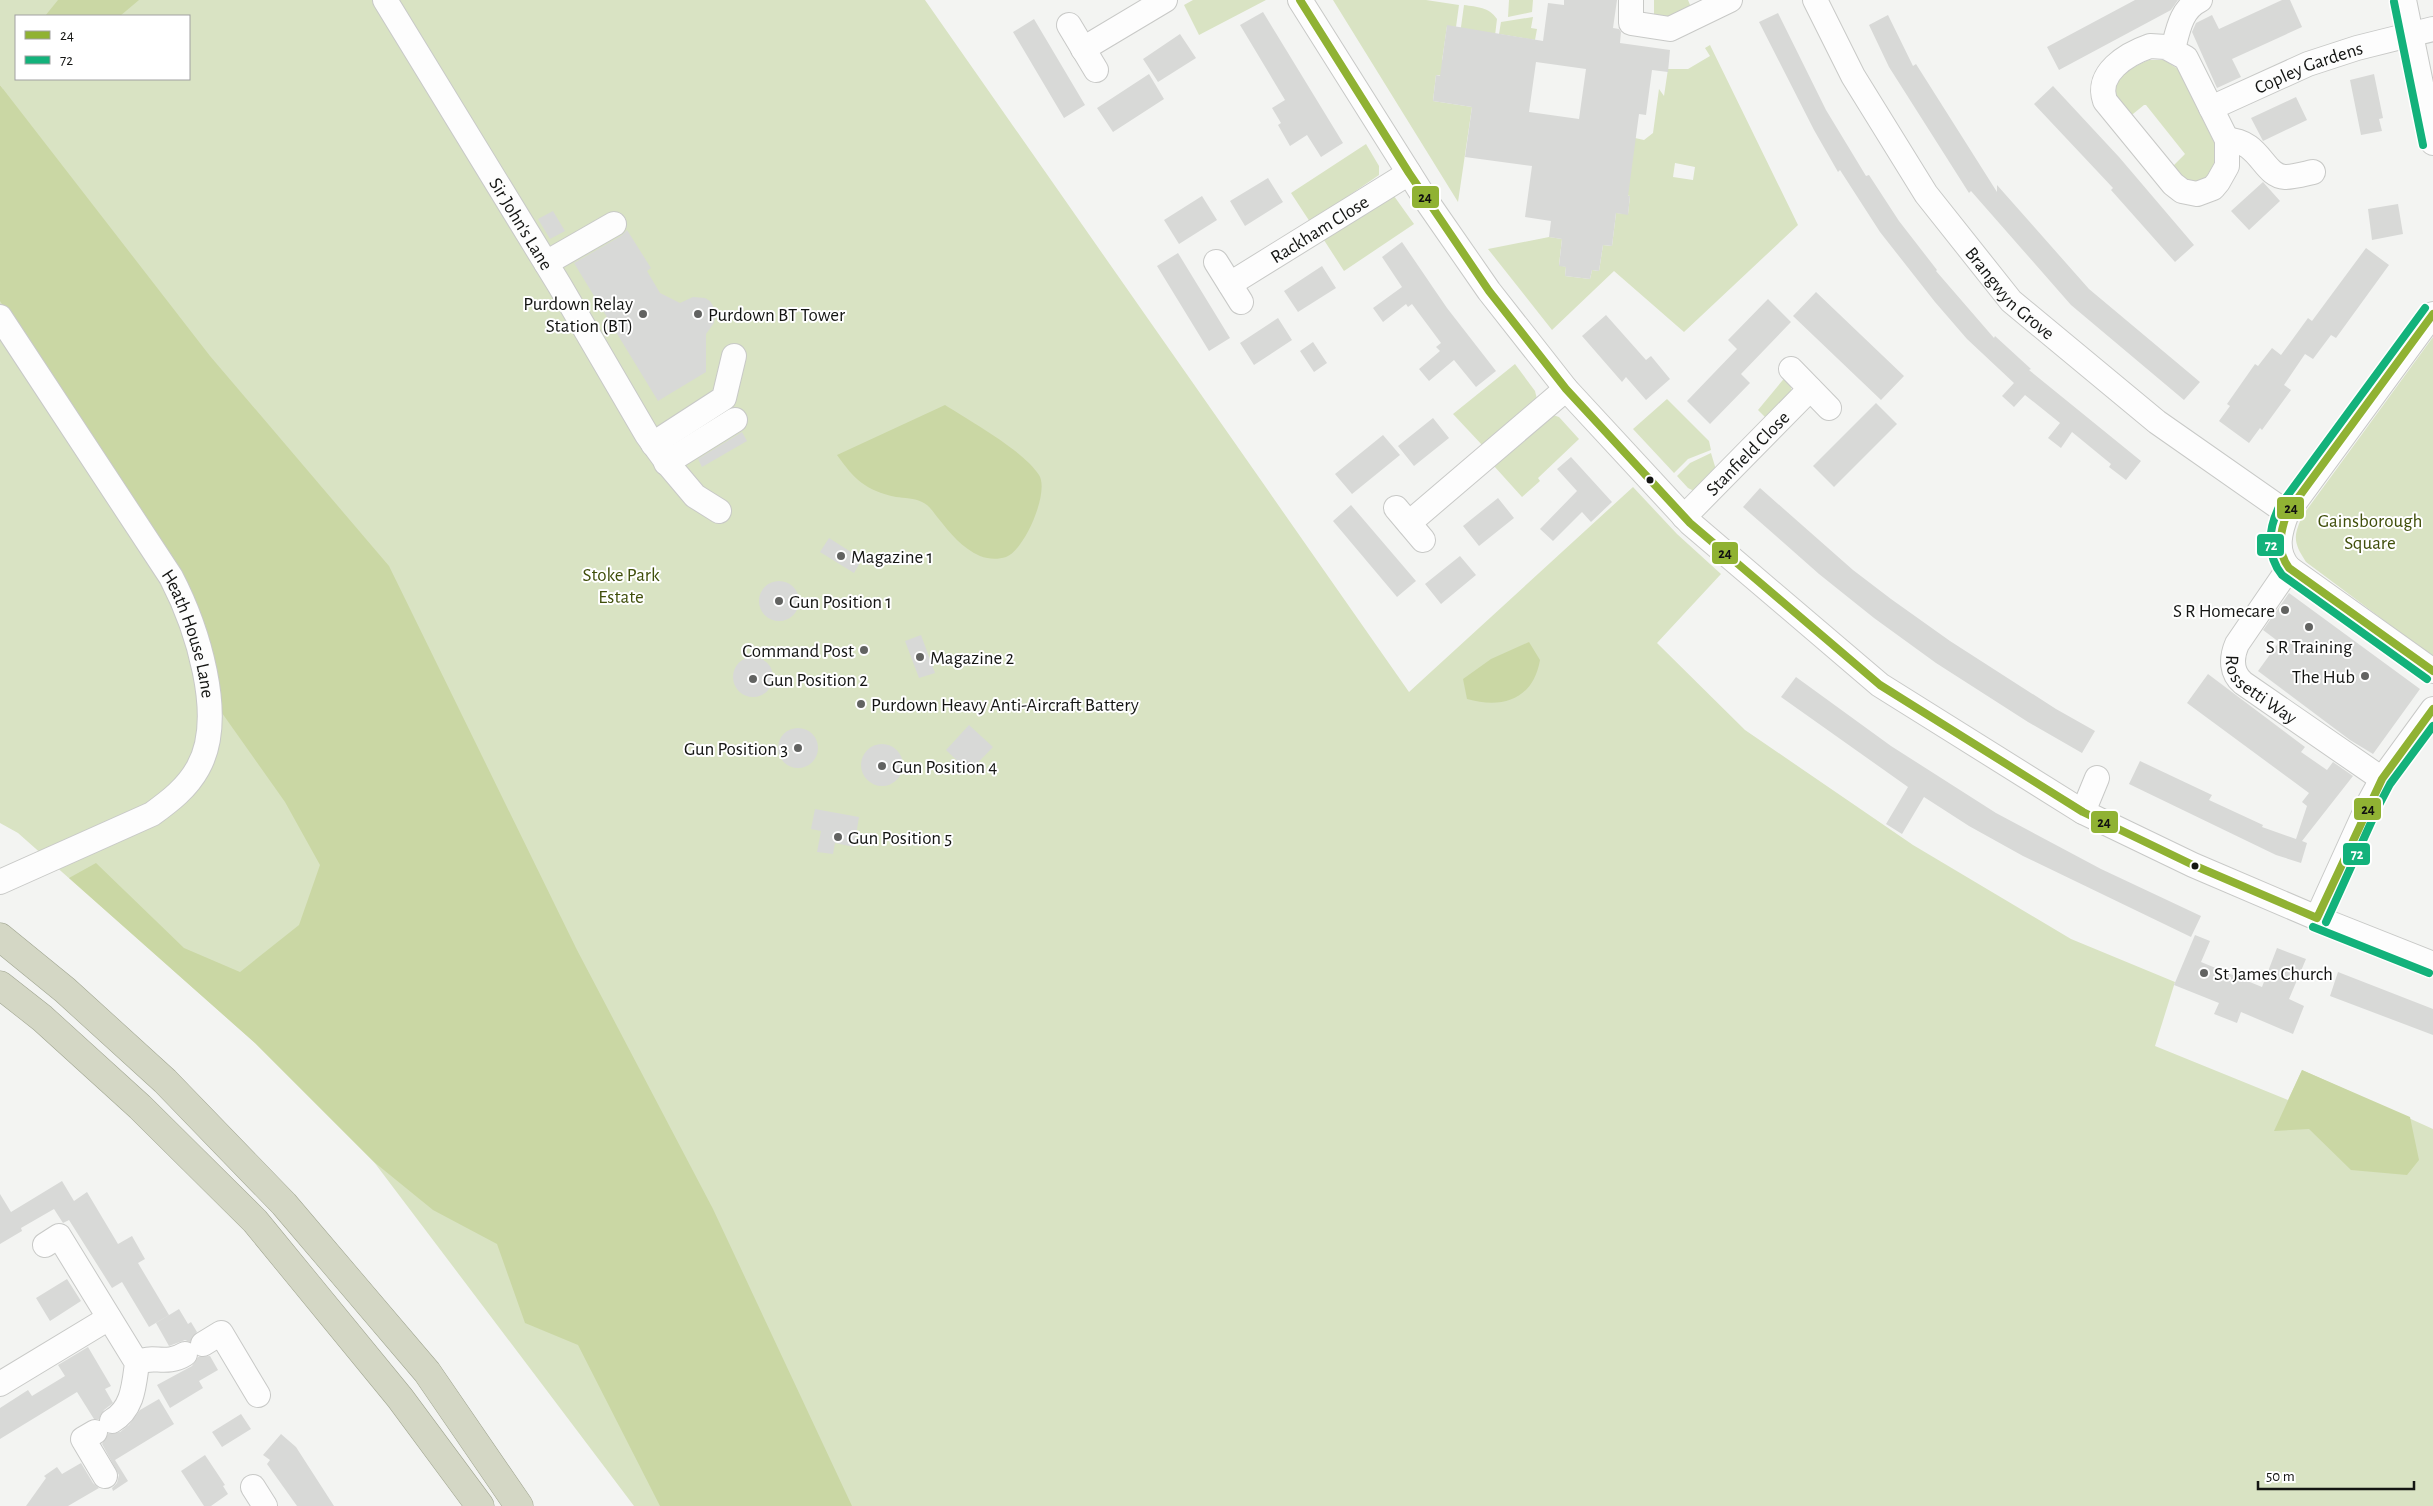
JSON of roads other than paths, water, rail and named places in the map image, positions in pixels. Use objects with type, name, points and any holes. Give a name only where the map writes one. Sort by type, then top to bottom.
[{"type":"highway","points":[[0,937],[65,990],[165,1081],[284,1204],[427,1372],[519,1506]]},
{"type":"highway","points":[[0,985],[42,1018],[140,1107],[255,1221],[400,1398],[480,1506]]},
{"type":"street","name":"Sir John's Lane","points":[[385,0],[660,453],[695,496],[719,512]]},
{"type":"street","points":[[1083,49],[1165,0]]},
{"type":"street","points":[[1300,0],[1409,173],[1489,291],[1566,389],[1684,517],[1880,685],[2083,812],[2193,865],[2317,918],[2433,964]]},
{"type":"street","points":[[1631,0],[1631,23],[1668,29],[1730,0]]},
{"type":"street","name":"Brangwyn Grove","points":[[1815,0],[1853,76],[1926,194],[2011,301],[2157,422],[2287,513]]},
{"type":"street","points":[[2404,0],[2433,143]]},
{"type":"street","points":[[2173,49],[2185,12],[2193,1]]},
{"type":"street","points":[[1069,25],[1096,70]]},
{"type":"street","name":"Copley Gardens","points":[[2211,108],[2308,64],[2357,48],[2433,29]]},
{"type":"street","points":[[2150,46],[2173,49],[2186,58],[2227,140],[2227,166],[2224,175],[2213,188],[2204,192],[2189,194],[2174,184],[2105,101],[2102,93],[2107,74],[2122,61],[2150,46]]},
{"type":"street","points":[[2227,140],[2249,145],[2273,172],[2284,177],[2313,172]]},
{"type":"street","name":"Rackham Close","points":[[1216,262],[1235,293],[1409,173]]},
{"type":"street","points":[[546,263],[614,224]]},
{"type":"street","points":[[2433,314],[2287,513],[2279,535],[2282,559],[2289,568],[2433,672]]},
{"type":"street","name":"Heath House Lane","points":[[0,317],[171,577],[182,598],[200,648],[208,689],[208,726],[198,768],[182,789],[152,814],[7,878]]},
{"type":"street","points":[[660,453],[724,398],[734,356]]},
{"type":"street","points":[[1790,369],[1829,408]]},
{"type":"street","points":[[1409,524],[1566,389]]},
{"type":"street","name":"Stanfield Close","points":[[1684,517],[1810,389]]},
{"type":"street","points":[[660,453],[735,420]]},
{"type":"street","name":"Rossetti Way","points":[[2289,568],[2237,644],[2233,654],[2235,673],[2243,683],[2382,779]]},
{"type":"street","points":[[2317,918],[2370,801],[2382,779],[2433,709]]},
{"type":"street","points":[[2083,812],[2096,778]]},
{"type":"street","points":[[45,1245],[59,1236],[137,1363],[131,1398],[124,1411],[104,1427],[83,1439],[105,1476]]},
{"type":"street","points":[[0,1384],[109,1318]]},
{"type":"street","points":[[137,1363],[144,1359],[173,1360],[221,1333],[258,1395]]},
{"type":"place","name":"Purdown Relay Station (BT)","points":[[643,314]]},
{"type":"place","name":"Purdown BT Tower","points":[[698,314]]},
{"type":"place","name":"Magazine 1","points":[[841,556]]},
{"type":"place","name":"Gun Position 1","points":[[779,601]]},
{"type":"place","name":"S R Homecare","points":[[2285,610]]},
{"type":"place","name":"S R Training","points":[[2309,627]]},
{"type":"place","name":"Command Post","points":[[864,650]]},
{"type":"place","name":"Magazine 2","points":[[920,657]]},
{"type":"place","name":"The Hub","points":[[2365,676]]},
{"type":"place","name":"Gun Position 2","points":[[753,679]]},
{"type":"place","name":"Purdown Heavy Anti-Aircraft Battery","points":[[861,704]]},
{"type":"place","name":"Gun Position 3","points":[[798,748]]},
{"type":"place","name":"Gun Position 4","points":[[882,766]]},
{"type":"place","name":"Gun Position 5","points":[[838,837]]},
{"type":"place","name":"St James Church","points":[[2204,973]]},
{"type":"park label","name":"Gainsborough Square","points":[[2370,531]]},
{"type":"park label","name":"Stoke Park Estate","points":[[621,585]]}]
